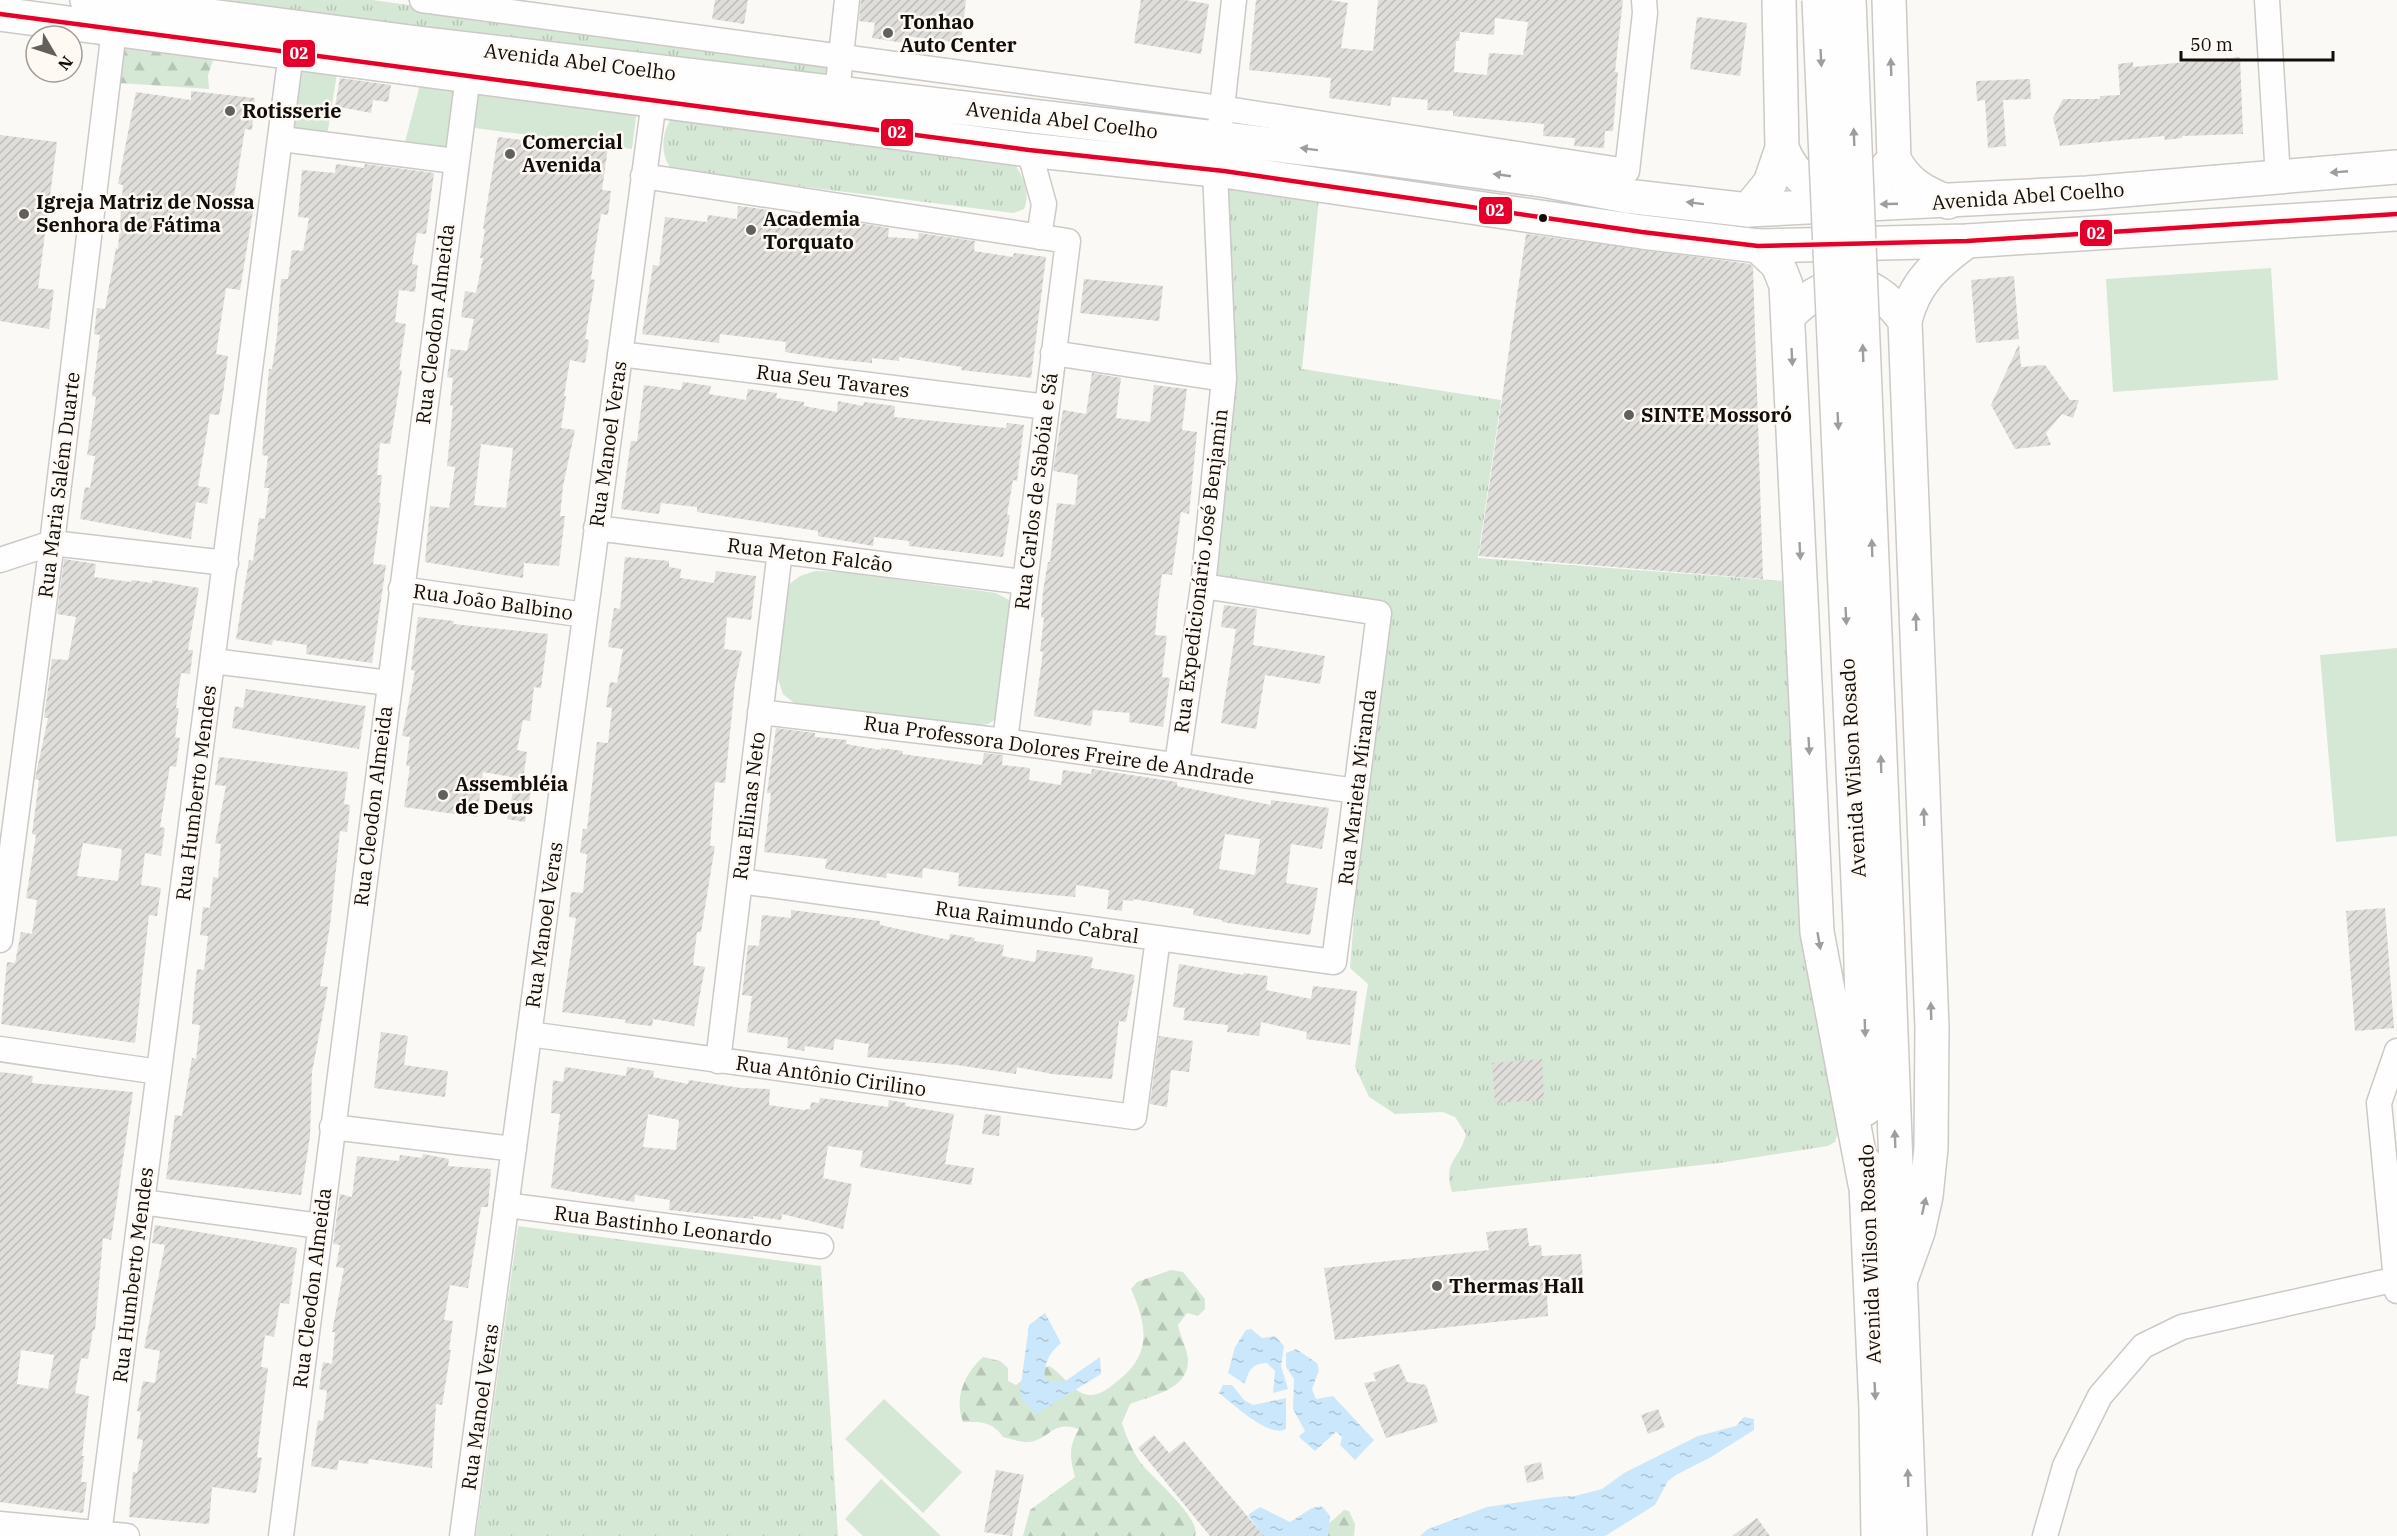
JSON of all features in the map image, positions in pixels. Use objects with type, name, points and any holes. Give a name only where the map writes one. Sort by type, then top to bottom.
[{"type":"main road","name":"Avenida Abel Coelho","points":[[87,0],[401,54],[468,76],[1029,150],[1215,171],[1758,246],[1966,241],[2397,214]]},
{"type":"main road","points":[[1748,210],[1770,183],[1782,148],[1779,0]]},
{"type":"main road","name":"Avenida Wilson Rosado","points":[[1819,0],[1874,927],[1900,1282],[1910,1536]]},
{"type":"main road","name":"Avenida Wilson Rosado","points":[[1849,0],[1874,927],[1866,1059],[1865,1184],[1876,1409],[1878,1536]]},
{"type":"main road","points":[[1889,0],[1894,159],[1901,174],[1921,191],[1948,201]]},
{"type":"main road","name":"Avenida Abel Coelho","points":[[0,14],[291,53],[401,54],[908,101],[1218,123],[1352,154],[1548,181],[1626,195],[1748,210],[2087,193],[2397,167]]},
{"type":"main road","points":[[876,98],[881,114],[877,122],[883,131],[892,126],[891,117],[897,108],[908,101]]},
{"type":"main road","points":[[1782,148],[1797,175],[1816,189],[1828,192],[1854,192],[1879,176],[1894,159]]},
{"type":"main road","points":[[1345,189],[1357,177],[1357,166],[1352,154]]},
{"type":"main road","points":[[1382,195],[1374,187],[1372,177],[1377,167],[1392,160]]},
{"type":"main road","points":[[2087,193],[2098,201],[2100,208],[2099,222],[2093,232]]},
{"type":"main road","points":[[1900,1282],[1918,1232],[1926,1196],[1931,1148],[1932,1027],[1905,321],[1909,304],[1923,278],[1934,266],[1966,241]]},
{"type":"main road","points":[[1758,246],[1778,265],[1786,285],[1790,314],[1817,932],[1865,1184]]},
{"type":"main road","points":[[1790,314],[1819,289],[1844,284],[1860,285],[1878,293],[1905,321]]},
{"type":"street","name":"Avenida Abel Coelho","points":[[422,0],[840,55],[1218,123],[1627,171],[1645,13],[1644,0]]},
{"type":"street","points":[[837,93],[847,0]]},
{"type":"street","name":"Rua Expedicionário José Benjamin","points":[[1177,764],[1203,586],[1224,379],[1215,171],[1218,123],[1234,0]]},
{"type":"street","points":[[2267,0],[2278,177]]},
{"type":"street","name":"Rua Maria Salém Duarte","points":[[0,940],[52,543],[114,30]]},
{"type":"street","name":"Rua Humberto Mendes","points":[[99,1534],[282,139],[291,53]]},
{"type":"street","name":"Rua Cleodon Almeida","points":[[281,1536],[455,161],[468,76]]},
{"type":"street","name":"Rua Manoel Veras","points":[[462,1536],[654,101]]},
{"type":"street","points":[[282,139],[455,161]]},
{"type":"street","points":[[643,177],[1039,237],[1044,204],[1029,150]]},
{"type":"street","name":"Rua Carlos de Sabóia e Sá","points":[[1005,741],[1068,241],[1039,237]]},
{"type":"street","points":[[1053,353],[1224,379]]},
{"type":"street","name":"Rua Seu Tavares","points":[[620,354],[1047,407]]},
{"type":"street","name":"Rua Meton Falcão","points":[[597,528],[1024,582]]},
{"type":"street","points":[[0,560],[52,543],[226,563]]},
{"type":"street","name":"Rua Elinas Neto","points":[[718,1061],[780,551]]},
{"type":"street","name":"Rua Marieta Miranda","points":[[1203,586],[1379,613],[1334,962]]},
{"type":"street","name":"Rua João Balbino","points":[[401,588],[585,615]]},
{"type":"street","points":[[213,661],[389,683]]},
{"type":"street","name":"Rua Professora Dolores Freire de Andrade","points":[[760,712],[1177,764],[1356,792]]},
{"type":"street","name":"Rua Raimundo Cabral","points":[[740,881],[1334,962]]},
{"type":"street","name":"Rua Antônio Cirilino","points":[[529,1034],[1134,1117],[1158,938]]},
{"type":"street","points":[[0,1048],[159,1072]]},
{"type":"street","points":[[2045,1536],[2065,1466],[2100,1396],[2143,1346],[2182,1327],[2397,1283],[2388,1102],[2397,1051]]},
{"type":"street","points":[[333,1127],[514,1149]]},
{"type":"street","points":[[142,1202],[320,1226]]},
{"type":"street","name":"Rua Bastinho Leonardo","points":[[506,1205],[820,1246]]},
{"type":"street","points":[[0,1524],[127,1536]]},
{"type":"green space","points":[[212,0],[372,0],[819,61],[826,67],[826,75],[812,81]]},
{"type":"green space","points":[[121,36],[217,49],[208,75],[209,89],[119,83]]},
{"type":"green space","points":[[299,61],[338,67],[327,136],[288,134]]},
{"type":"green space","points":[[422,77],[461,80],[452,152],[405,142]]},
{"type":"green space","points":[[474,81],[638,101],[632,149],[468,127]]},
{"type":"green space","points":[[671,119],[1015,164],[1025,186],[1026,203],[1024,209],[1013,213],[679,171],[670,167],[665,156],[664,137]]},
{"type":"green space","points":[[1223,186],[1319,198],[1302,369],[1501,400],[1478,558],[1785,581],[1836,1108],[1835,1142],[1828,1146],[1719,1163],[1452,1192],[1449,1182],[1450,1167],[1466,1134],[1455,1117],[1443,1112],[1395,1114],[1369,1097],[1355,1067],[1368,984],[1350,968],[1362,816],[1389,605],[1223,580],[1214,575]]},
{"type":"green space","points":[[2271,268],[2278,380],[2113,392],[2106,279]]},
{"type":"green space","points":[[815,571],[842,572],[996,593],[1009,600],[1016,614],[998,718],[988,724],[976,726],[794,703],[783,694],[778,679],[788,585],[800,576]]},
{"type":"green space","points":[[2397,648],[2397,836],[2336,842],[2320,655]]},
{"type":"green space","points":[[518,1226],[821,1266],[838,1536],[476,1536]]},
{"type":"green space","points":[[1171,1270],[1183,1272],[1205,1299],[1205,1309],[1198,1316],[1187,1313],[1178,1325],[1188,1357],[1186,1371],[1175,1385],[1157,1395],[1130,1404],[1122,1423],[1140,1462],[1184,1509],[1195,1528],[1195,1536],[1023,1536],[1030,1510],[1075,1477],[1071,1453],[1079,1429],[1056,1428],[1035,1441],[1024,1442],[1003,1437],[990,1425],[963,1422],[960,1413],[960,1395],[966,1379],[983,1357],[1000,1361],[1008,1368],[1008,1381],[1016,1385],[1037,1369],[1049,1366],[1084,1394],[1094,1395],[1104,1391],[1127,1373],[1141,1351],[1143,1328],[1131,1289],[1137,1282]]},
{"type":"green space","points":[[884,1399],[962,1472],[923,1513],[845,1439]]},
{"type":"green space","points":[[881,1479],[941,1536],[863,1536],[845,1519]]},
{"type":"green space","points":[[1344,1510],[1349,1511],[1355,1524],[1354,1536],[1315,1536]]},
{"type":"water","points":[[1045,1313],[1061,1343],[1048,1359],[1045,1380],[1064,1382],[1100,1357],[1101,1374],[1036,1414],[1021,1399],[1020,1391],[1029,1325]]},
{"type":"water","points":[[1251,1329],[1262,1338],[1275,1336],[1284,1346],[1281,1366],[1288,1389],[1273,1393],[1275,1371],[1267,1363],[1257,1365],[1252,1369],[1245,1384],[1228,1373],[1235,1347],[1246,1330]]},
{"type":"water","points":[[1296,1349],[1317,1363],[1319,1370],[1312,1389],[1316,1399],[1333,1396],[1374,1440],[1355,1460],[1340,1445],[1342,1437],[1336,1432],[1315,1451],[1299,1437],[1305,1431],[1293,1409],[1294,1379],[1286,1367],[1286,1353]]},
{"type":"water","points":[[1223,1385],[1232,1385],[1244,1400],[1253,1405],[1286,1398],[1286,1429],[1279,1431],[1271,1429],[1252,1419],[1219,1393]]},
{"type":"water","points":[[1744,1417],[1754,1419],[1754,1430],[1711,1457],[1676,1475],[1668,1481],[1655,1505],[1605,1536],[1420,1536],[1428,1529],[1487,1507],[1575,1496],[1602,1489],[1624,1473],[1698,1436],[1736,1426]]},
{"type":"water","points":[[1322,1506],[1330,1516],[1328,1536],[1261,1536],[1262,1534],[1248,1515],[1260,1507],[1290,1522],[1312,1508]]},
{"type":"building","points":[[715,0],[748,0],[744,24],[712,19]]},
{"type":"building","points":[[861,0],[966,0],[961,43],[905,36],[904,43],[872,38],[875,23],[859,21]]},
{"type":"building","points":[[1141,0],[1185,0],[1209,4],[1201,54],[1134,43]]},
{"type":"building","points":[[1256,0],[1329,0],[1348,3],[1341,48],[1373,51],[1378,0],[1623,0],[1615,72],[1618,72],[1613,131],[1605,131],[1604,148],[1574,146],[1575,138],[1543,136],[1544,124],[1453,116],[1453,111],[1427,110],[1428,100],[1392,97],[1390,106],[1329,98],[1331,78],[1249,70]],"holes":[[[1495,18],[1528,22],[1523,55],[1489,53],[1487,75],[1454,72],[1456,41],[1459,41],[1460,32],[1494,35]]]},
{"type":"building","points":[[1697,17],[1747,23],[1740,76],[1690,69]]},
{"type":"building","points":[[2240,57],[2243,134],[2182,136],[2182,138],[2165,140],[2164,136],[2060,146],[2053,118],[2063,99],[2100,99],[2100,96],[2120,95],[2118,64],[2133,62],[2133,67]]},
{"type":"building","points":[[340,78],[391,85],[388,102],[373,100],[371,113],[335,106]]},
{"type":"building","points":[[2030,79],[2031,99],[2003,100],[2006,146],[1988,148],[1985,100],[1977,101],[1976,81]]},
{"type":"building","points":[[191,91],[255,98],[252,130],[245,129],[233,202],[254,205],[240,290],[226,288],[216,354],[228,356],[223,393],[219,415],[210,414],[198,486],[210,488],[207,504],[196,502],[191,539],[80,519],[85,487],[90,488],[95,456],[87,455],[96,397],[92,396],[100,335],[94,334],[97,308],[105,309],[116,248],[118,249],[123,185],[118,184],[136,92],[191,100]]},
{"type":"building","name":"Igreja Matriz de Nossa Senhora de Fátima","points":[[0,135],[57,142],[38,288],[54,290],[49,329],[0,321]]},
{"type":"building","points":[[498,137],[545,143],[546,139],[608,147],[602,190],[611,191],[608,215],[601,214],[595,250],[591,279],[595,280],[585,339],[589,340],[585,363],[570,360],[564,396],[566,396],[561,428],[575,430],[563,486],[560,516],[565,516],[559,566],[524,563],[523,578],[425,562],[430,506],[449,508],[455,467],[447,466],[453,406],[450,405],[453,378],[447,377],[451,349],[467,351],[474,319],[461,317],[465,291],[476,293],[483,258],[480,258],[485,230],[483,229]],"holes":[[[481,444],[513,448],[506,508],[474,505]]]},
{"type":"building","points":[[336,164],[364,168],[365,164],[434,173],[426,234],[417,233],[412,264],[418,265],[415,292],[399,290],[395,322],[406,324],[399,370],[402,370],[390,444],[380,443],[377,475],[382,475],[379,503],[381,503],[373,564],[386,565],[372,663],[306,654],[307,645],[273,640],[272,645],[236,639],[249,560],[253,561],[259,518],[265,519],[269,488],[264,488],[268,456],[262,455],[269,369],[272,369],[277,335],[281,279],[288,279],[292,250],[303,251],[309,218],[298,217],[302,170],[335,173]]},
{"type":"building","points":[[738,206],[771,210],[770,214],[832,224],[833,219],[889,228],[888,237],[918,239],[919,233],[975,241],[974,251],[1013,257],[1014,253],[1046,257],[1031,378],[961,370],[962,367],[899,357],[899,361],[872,358],[872,363],[831,359],[785,352],[786,342],[720,334],[719,343],[642,334],[653,265],[659,266],[665,217],[707,222],[708,215],[737,219]]},
{"type":"building","name":"SINTE Mossoró","points":[[1526,234],[1750,264],[1753,267],[1763,579],[1479,556]]},
{"type":"building","points":[[2014,276],[2019,339],[1976,343],[1971,280]]},
{"type":"building","points":[[1084,279],[1163,286],[1159,321],[1080,313]]},
{"type":"building","points":[[2019,344],[2021,367],[2045,365],[2070,400],[2079,400],[2073,418],[2062,414],[2046,433],[2051,445],[2015,449],[1991,405]]},
{"type":"building","points":[[1092,373],[1121,378],[1116,418],[1150,422],[1154,385],[1187,389],[1182,430],[1197,432],[1189,514],[1181,512],[1172,575],[1162,574],[1158,604],[1155,635],[1167,636],[1162,677],[1170,678],[1163,727],[1129,722],[1130,713],[1093,710],[1091,726],[1034,716],[1043,652],[1040,651],[1044,618],[1041,617],[1043,591],[1048,562],[1050,562],[1057,503],[1075,505],[1078,475],[1053,471],[1063,410],[1086,414]]},
{"type":"building","points":[[683,382],[711,386],[709,394],[746,400],[748,389],[777,393],[776,398],[804,402],[804,406],[837,412],[838,401],[863,406],[864,402],[895,406],[894,417],[1006,428],[1007,423],[1024,425],[1017,481],[1013,480],[1007,515],[1010,515],[1003,557],[909,546],[909,541],[874,537],[873,546],[818,536],[818,531],[697,512],[697,507],[661,503],[659,514],[621,509],[631,441],[637,441],[644,385],[681,390]]},
{"type":"building","points":[[625,557],[669,561],[669,567],[681,569],[680,578],[714,583],[716,571],[756,576],[751,620],[727,617],[724,649],[742,651],[735,683],[725,783],[715,782],[710,846],[715,846],[701,932],[697,932],[693,965],[705,967],[694,1026],[653,1019],[652,1026],[625,1023],[626,1020],[562,1012],[576,918],[569,917],[571,892],[583,893],[587,854],[580,853],[583,829],[587,829],[597,742],[608,743],[612,708],[606,707],[610,682],[617,683],[623,649],[608,647],[614,608],[620,609]]},
{"type":"building","points":[[64,559],[96,564],[94,577],[131,582],[132,580],[152,583],[152,580],[199,588],[188,650],[193,650],[190,674],[181,673],[176,708],[179,708],[175,737],[180,738],[176,767],[170,766],[160,827],[165,828],[161,856],[145,853],[141,885],[161,888],[157,916],[149,915],[135,1043],[1,1024],[7,962],[15,963],[21,932],[32,934],[37,900],[26,898],[36,835],[32,834],[39,780],[35,779],[48,718],[44,718],[52,659],[68,660],[76,617],[57,614]],"holes":[[[83,843],[122,849],[118,881],[77,876]]]},
{"type":"building","points":[[1224,605],[1257,609],[1253,645],[1325,656],[1320,684],[1265,675],[1256,729],[1221,723],[1236,629],[1221,627]]},
{"type":"building","points":[[418,617],[454,621],[453,624],[548,634],[541,688],[534,687],[530,721],[523,720],[517,750],[527,752],[523,779],[483,772],[477,817],[404,807],[410,766],[406,766],[410,737],[402,736],[415,671],[411,670]]},
{"type":"building","points":[[246,689],[366,706],[359,749],[232,728],[235,706],[243,708]]},
{"type":"building","points":[[776,728],[815,733],[815,737],[847,740],[846,744],[982,765],[984,753],[1003,755],[1002,765],[1030,768],[1029,780],[1061,785],[1063,770],[1091,774],[1092,769],[1177,782],[1177,786],[1271,805],[1271,800],[1329,808],[1322,849],[1291,844],[1286,883],[1318,888],[1310,935],[1222,922],[1222,920],[1193,915],[1194,909],[1133,899],[1133,901],[1123,900],[1122,911],[1107,909],[1109,890],[1076,885],[1075,897],[958,886],[959,873],[923,868],[922,878],[887,873],[886,878],[825,869],[827,859],[764,852],[771,793],[767,793]],"holes":[[[1225,834],[1260,839],[1255,875],[1219,869]]]},
{"type":"building","points":[[219,757],[348,772],[344,804],[350,805],[347,832],[340,831],[330,925],[320,986],[328,987],[312,1072],[310,1136],[301,1195],[166,1179],[175,1115],[182,1116],[192,1058],[196,1059],[200,1025],[192,1024],[194,995],[197,969],[204,970],[208,936],[200,935],[203,907],[210,908],[213,877],[218,878],[221,844],[215,843],[226,786],[215,785]]},
{"type":"building","points":[[514,787],[531,791],[525,822],[507,819]]},
{"type":"building","points":[[2385,908],[2394,1028],[2355,1031],[2346,911]]},
{"type":"building","points":[[791,910],[880,921],[880,925],[949,940],[950,934],[975,938],[974,941],[1004,945],[1002,956],[1035,962],[1037,950],[1093,957],[1091,968],[1135,975],[1126,1022],[1119,1021],[1112,1079],[1052,1074],[1017,1067],[1016,1074],[957,1065],[867,1057],[869,1044],[835,1039],[833,1050],[805,1046],[804,1051],[787,1048],[788,1038],[747,1032],[752,996],[742,995],[748,945],[759,946],[762,915],[791,918]]},
{"type":"building","points":[[1179,964],[1243,975],[1244,973],[1268,976],[1266,990],[1311,999],[1313,986],[1357,991],[1350,1045],[1306,1039],[1307,1032],[1261,1022],[1259,1036],[1227,1032],[1228,1025],[1183,1020],[1185,1008],[1173,1007]]},
{"type":"building","points":[[381,1032],[408,1036],[404,1065],[448,1071],[445,1097],[374,1088]]},
{"type":"building","points":[[1159,1036],[1193,1041],[1189,1072],[1171,1070],[1167,1107],[1150,1104]]},
{"type":"building","points":[[1542,1059],[1544,1100],[1495,1103],[1492,1063]]},
{"type":"building","points":[[565,1067],[626,1076],[627,1067],[654,1071],[653,1077],[688,1084],[689,1080],[741,1088],[770,1089],[769,1105],[803,1110],[810,1109],[811,1102],[819,1103],[820,1098],[888,1107],[889,1100],[906,1103],[905,1106],[954,1114],[945,1164],[974,1168],[971,1185],[860,1167],[863,1151],[828,1146],[823,1178],[852,1184],[843,1229],[782,1214],[781,1220],[669,1210],[670,1200],[635,1195],[634,1202],[551,1188],[560,1114],[551,1113],[553,1080],[563,1082]],"holes":[[[648,1114],[679,1120],[676,1150],[643,1147]]]},
{"type":"building","points":[[0,1072],[33,1076],[32,1083],[133,1092],[111,1240],[103,1238],[95,1330],[93,1330],[88,1359],[81,1358],[75,1393],[89,1396],[82,1456],[84,1456],[81,1482],[87,1482],[83,1513],[0,1502]],"holes":[[[21,1350],[54,1355],[48,1389],[17,1384]]]},
{"type":"building","points":[[985,1114],[1001,1116],[999,1136],[982,1134]]},
{"type":"building","points":[[423,1154],[449,1159],[448,1166],[491,1169],[488,1207],[481,1207],[468,1288],[450,1285],[444,1320],[453,1321],[449,1350],[451,1350],[442,1405],[436,1404],[432,1468],[369,1459],[368,1464],[339,1460],[337,1470],[311,1466],[318,1420],[323,1421],[327,1391],[319,1389],[323,1362],[332,1364],[335,1332],[332,1332],[344,1268],[336,1267],[340,1245],[333,1244],[340,1194],[352,1197],[357,1156],[399,1161],[400,1155],[422,1158]]},
{"type":"building","points":[[155,1225],[297,1248],[289,1304],[280,1303],[274,1337],[265,1335],[261,1367],[268,1368],[257,1457],[262,1458],[256,1493],[212,1487],[209,1524],[129,1517],[133,1472],[137,1473],[143,1440],[137,1439],[141,1412],[137,1411],[143,1381],[155,1383],[160,1351],[144,1348],[165,1245],[152,1243]]},
{"type":"building","name":"Thermas Hall","points":[[1527,1228],[1529,1246],[1541,1245],[1542,1256],[1581,1254],[1584,1290],[1547,1293],[1548,1316],[1335,1340],[1324,1268],[1489,1250],[1486,1232]]},
{"type":"building","points":[[1399,1364],[1407,1382],[1426,1385],[1438,1422],[1386,1438],[1364,1383],[1376,1381],[1373,1373]]},
{"type":"building","points":[[1658,1409],[1665,1427],[1648,1434],[1641,1415]]},
{"type":"building","points":[[1154,1435],[1169,1453],[1184,1441],[1264,1536],[1210,1536],[1138,1448]]},
{"type":"building","points":[[1541,1462],[1544,1479],[1527,1483],[1524,1466]]},
{"type":"building","points":[[996,1470],[1024,1475],[1012,1536],[984,1532]]},
{"type":"building","points":[[1757,1518],[1770,1536],[1732,1536]]},
{"type":"transit line","name":"02","points":[[0,14],[1029,150],[1224,171],[1642,232],[1758,246],[1967,241],[2397,214]]},
{"type":"place","name":"Tonhao Auto Center","points":[[888,33]]},
{"type":"place","name":"Rotisserie","points":[[230,111]]},
{"type":"place","name":"Comercial Avenida","points":[[510,154]]},
{"type":"place","name":"Igreja Matriz de Nossa Senhora de Fátima","points":[[24,214]]},
{"type":"place","name":"Academia Torquato","points":[[751,230]]},
{"type":"place","name":"SINTE Mossoró","points":[[1629,415]]},
{"type":"place","name":"Assembléia de Deus","points":[[443,795]]},
{"type":"place","name":"Thermas Hall","points":[[1437,1286]]}]
